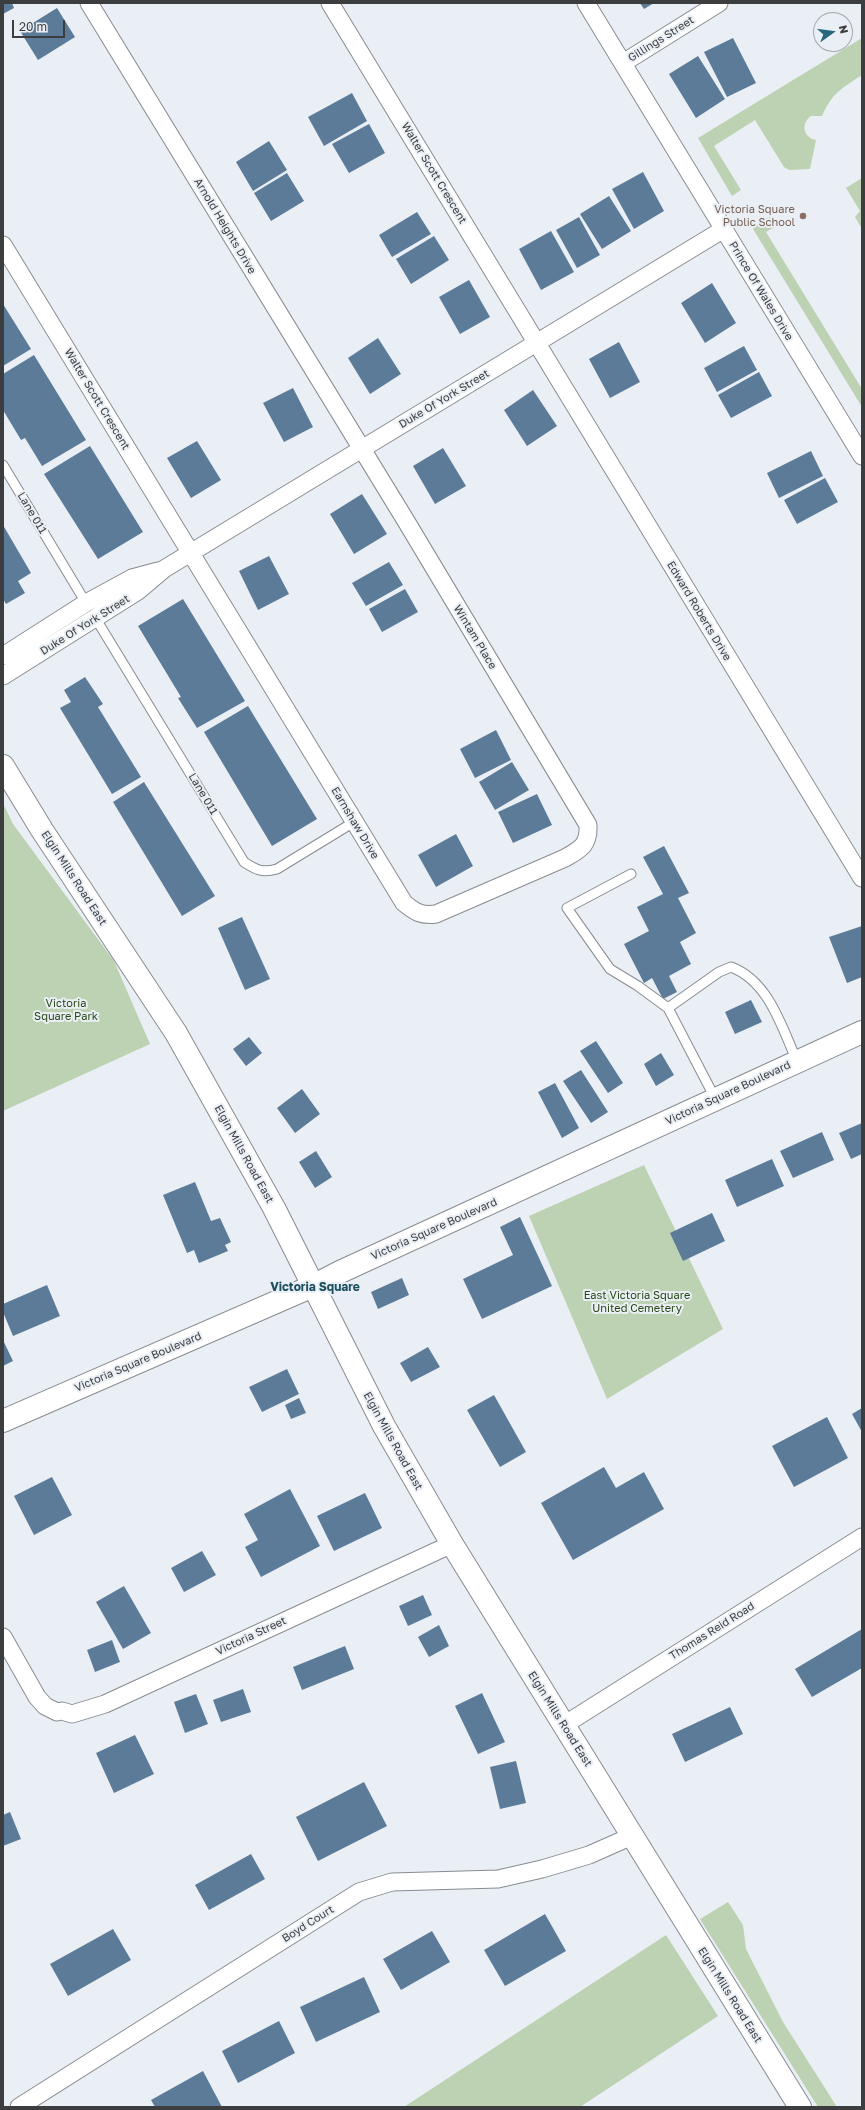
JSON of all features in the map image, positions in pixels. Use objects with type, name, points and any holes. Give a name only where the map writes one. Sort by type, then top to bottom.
[{"type":"main road","name":"Elgin Mills Road East","points":[[3,766],[42,830],[176,1033],[274,1208],[384,1426],[452,1544],[800,2107]]},
{"type":"main road","name":"Victoria Square Boulevard","points":[[3,1421],[313,1286],[340,1272],[571,1167],[715,1098],[862,1032]]},
{"type":"street","name":"Arnold Heights Drive","points":[[89,3],[361,450]]},
{"type":"street","name":"Walter Scott Crescent","points":[[330,3],[537,344]]},
{"type":"street","name":"Prince Of Wales Drive","points":[[586,3],[862,456]]},
{"type":"street","name":"Gillings Street","points":[[623,63],[719,3]]},
{"type":"street","name":"Duke Of York Street","points":[[3,676],[96,619],[138,591],[164,569],[537,344],[724,229]]},
{"type":"street","name":"Walter Scott Crescent","points":[[3,245],[191,553]]},
{"type":"street","name":"Edward Roberts Drive","points":[[537,344],[862,878]]},
{"type":"street","name":"Wintam Place","points":[[361,450],[406,521],[588,825]]},
{"type":"street","name":"Earnshaw Drive","points":[[191,553],[404,903],[415,913],[426,916],[436,914],[565,858],[582,848],[588,835],[588,825]]},
{"type":"street","name":"Duke Of York Street","points":[[3,656],[86,603],[132,578],[164,569]]},
{"type":"street","name":"Thomas Reid Road","points":[[564,1725],[862,1537]]},
{"type":"street","name":"Victoria Street","points":[[3,1637],[37,1697],[49,1708],[57,1712],[62,1711],[72,1714],[105,1704],[452,1544]]},
{"type":"street","name":"Boyd Court","points":[[19,2107],[359,1892],[392,1882],[498,1879],[542,1869],[589,1855],[632,1836]]},
{"type":"lane","name":"Lane 011","points":[[3,465],[86,603]]},
{"type":"lane","name":"Lane 011","points":[[96,619],[244,862],[257,870],[266,872],[277,869],[354,822]]},
{"type":"lane","points":[[631,874],[567,908],[610,969],[638,986],[668,1008],[715,1098]]},
{"type":"lane","points":[[668,1008],[719,972],[731,967],[742,971],[761,990],[770,1002],[797,1061]]},
{"type":"green space","points":[[862,38],[862,75],[834,96],[822,116],[811,116],[805,123],[806,134],[812,139],[816,140],[810,169],[789,170],[784,167],[755,120],[714,146],[741,190],[732,196],[698,138],[839,52],[853,52],[853,43]]},
{"type":"green space","points":[[862,178],[862,229],[855,217],[860,211],[846,188]]},
{"type":"green space","points":[[771,217],[778,221],[778,225],[766,232],[862,389],[862,407],[753,229],[761,220]]},
{"type":"green space","name":"Victoria Square Park","points":[[3,803],[13,824],[114,961],[150,1044],[3,1111]]},
{"type":"green space","name":"East Victoria Square United Cemetery","points":[[644,1165],[723,1329],[607,1399],[529,1216]]},
{"type":"green space","points":[[728,1902],[743,1925],[746,1949],[783,2022],[837,2107],[818,2107],[700,1919]]},
{"type":"green space","points":[[666,1935],[718,2016],[580,2107],[404,2107]]},
{"type":"building","points":[[3,3],[12,3],[14,8],[3,14]]},
{"type":"building","points":[[640,3],[654,3],[644,9]]},
{"type":"building","points":[[57,8],[75,37],[38,60],[20,31]]},
{"type":"building","points":[[733,38],[756,83],[727,97],[704,52]]},
{"type":"building","points":[[698,56],[725,99],[696,118],[669,74]]},
{"type":"building","points":[[352,93],[367,121],[324,146],[308,117]]},
{"type":"building","points":[[369,124],[385,153],[349,173],[332,144]]},
{"type":"building","points":[[269,141],[287,170],[253,191],[236,162]]},
{"type":"building","points":[[643,172],[664,211],[634,229],[612,189]]},
{"type":"building","points":[[287,173],[304,201],[271,221],[254,193]]},
{"type":"building","points":[[609,196],[631,231],[602,249],[580,214]]},
{"type":"building","points":[[417,212],[431,234],[392,257],[379,235]]},
{"type":"building","points":[[579,217],[600,255],[577,268],[556,230]]},
{"type":"building","points":[[551,231],[574,272],[541,290],[519,249]]},
{"type":"building","points":[[434,236],[449,260],[411,284],[396,259]]},
{"type":"building","points":[[469,280],[490,317],[460,334],[439,297]]},
{"type":"building","points":[[712,283],[736,323],[705,343],[681,303]]},
{"type":"building","points":[[3,304],[31,349],[3,366]]},
{"type":"building","points":[[378,338],[401,374],[370,394],[348,358]]},
{"type":"building","points":[[619,342],[640,382],[610,398],[589,359]]},
{"type":"building","points":[[744,346],[757,370],[717,392],[704,368]]},
{"type":"building","points":[[34,355],[86,440],[42,466],[25,438],[21,440],[3,410],[3,374]]},
{"type":"building","points":[[759,372],[772,396],[731,418],[718,395]]},
{"type":"building","points":[[293,388],[313,427],[284,442],[263,403]]},
{"type":"building","points":[[533,390],[557,426],[527,446],[504,410]]},
{"type":"building","points":[[197,441],[221,480],[191,498],[167,458]]},
{"type":"building","points":[[90,446],[143,532],[98,559],[44,474]]},
{"type":"building","points":[[443,448],[466,486],[435,504],[413,466]]},
{"type":"building","points":[[811,451],[823,476],[779,498],[767,473]]},
{"type":"building","points":[[825,478],[838,502],[797,524],[784,500]]},
{"type":"building","points":[[362,494],[387,534],[354,554],[330,514]]},
{"type":"building","points":[[3,525],[31,573],[18,581],[25,593],[6,604],[3,599]]},
{"type":"building","points":[[269,556],[289,594],[258,610],[239,571]]},
{"type":"building","points":[[389,562],[403,585],[366,606],[352,583]]},
{"type":"building","points":[[405,589],[418,612],[382,632],[369,609]]},
{"type":"building","points":[[183,599],[245,701],[197,728],[178,698],[181,697],[138,626]]},
{"type":"building","points":[[85,677],[103,704],[98,707],[141,777],[112,794],[60,708],[71,702],[64,690]]},
{"type":"building","points":[[248,706],[317,819],[272,846],[204,732]]},
{"type":"building","points":[[496,730],[511,760],[475,778],[460,749]]},
{"type":"building","points":[[512,762],[529,790],[495,810],[479,782]]},
{"type":"building","points":[[144,782],[215,896],[182,916],[113,802]]},
{"type":"building","points":[[537,794],[552,825],[513,843],[498,812]]},
{"type":"building","points":[[456,834],[473,866],[436,887],[418,855]]},
{"type":"building","points":[[664,846],[689,893],[678,898],[696,933],[680,942],[691,964],[669,976],[677,992],[663,999],[652,978],[644,983],[624,944],[649,931],[637,907],[663,894],[643,857]]},
{"type":"building","points":[[242,917],[270,979],[245,990],[218,928]]},
{"type":"building","points":[[862,926],[862,977],[847,983],[829,937]]},
{"type":"building","points":[[751,1000],[762,1022],[735,1034],[725,1012]]},
{"type":"building","points":[[249,1037],[262,1053],[246,1066],[233,1049]]},
{"type":"building","points":[[596,1041],[623,1083],[608,1093],[580,1051]]},
{"type":"building","points":[[661,1053],[674,1075],[656,1086],[644,1064]]},
{"type":"building","points":[[581,1070],[608,1112],[591,1123],[563,1081]]},
{"type":"building","points":[[555,1083],[579,1128],[562,1138],[538,1092]]},
{"type":"building","points":[[302,1089],[320,1114],[295,1133],[277,1108]]},
{"type":"building","points":[[862,1123],[862,1154],[851,1159],[839,1133]]},
{"type":"building","points":[[822,1132],[834,1160],[793,1178],[780,1151]]},
{"type":"building","points":[[316,1151],[332,1177],[315,1188],[299,1162]]},
{"type":"building","points":[[772,1159],[784,1186],[737,1207],[725,1180]]},
{"type":"building","points":[[195,1182],[211,1221],[220,1218],[231,1242],[225,1245],[228,1251],[199,1263],[194,1250],[187,1253],[163,1195]]},
{"type":"building","points":[[712,1213],[725,1241],[683,1261],[670,1233]]},
{"type":"building","points":[[520,1217],[552,1286],[482,1319],[463,1279],[513,1255],[500,1227]]},
{"type":"building","points":[[402,1278],[409,1295],[378,1309],[371,1292]]},
{"type":"building","points":[[47,1285],[60,1316],[13,1336],[3,1312],[3,1304]]},
{"type":"building","points":[[3,1340],[13,1361],[3,1366]]},
{"type":"building","points":[[428,1347],[440,1367],[411,1382],[400,1363]]},
{"type":"building","points":[[287,1369],[299,1394],[262,1412],[249,1387]]},
{"type":"building","points":[[494,1395],[526,1452],[500,1467],[467,1410]]},
{"type":"building","points":[[299,1398],[306,1413],[291,1419],[285,1405]]},
{"type":"building","points":[[862,1408],[862,1432],[852,1414]]},
{"type":"building","points":[[827,1417],[848,1458],[794,1487],[772,1446]]},
{"type":"building","points":[[604,1467],[616,1488],[644,1472],[664,1509],[573,1560],[541,1503]]},
{"type":"building","points":[[52,1477],[72,1515],[34,1535],[14,1496]]},
{"type":"building","points":[[290,1489],[320,1546],[261,1577],[245,1547],[258,1540],[244,1514]]},
{"type":"building","points":[[365,1493],[382,1528],[334,1551],[317,1516]]},
{"type":"building","points":[[202,1551],[216,1575],[184,1592],[171,1568]]},
{"type":"building","points":[[124,1586],[151,1633],[123,1649],[96,1602]]},
{"type":"building","points":[[423,1595],[432,1615],[408,1626],[399,1606]]},
{"type":"building","points":[[439,1625],[449,1646],[429,1657],[418,1637]]},
{"type":"building","points":[[862,1629],[862,1668],[812,1697],[795,1669]]},
{"type":"building","points":[[112,1640],[120,1662],[95,1672],[87,1650]]},
{"type":"building","points":[[345,1646],[354,1669],[302,1690],[293,1667]]},
{"type":"building","points":[[243,1689],[251,1712],[221,1722],[213,1700]]},
{"type":"building","points":[[482,1693],[505,1742],[478,1754],[455,1706]]},
{"type":"building","points":[[196,1694],[208,1724],[185,1733],[174,1702]]},
{"type":"building","points":[[730,1707],[743,1734],[685,1762],[672,1734]]},
{"type":"building","points":[[135,1735],[154,1774],[114,1793],[96,1753]]},
{"type":"building","points":[[516,1761],[526,1803],[500,1809],[490,1767]]},
{"type":"building","points":[[364,1782],[387,1826],[318,1861],[296,1817]]},
{"type":"building","points":[[10,1812],[21,1839],[3,1846],[3,1815]]},
{"type":"building","points":[[251,1854],[265,1879],[209,1910],[195,1885]]},
{"type":"building","points":[[545,1914],[566,1951],[505,1986],[484,1950]]},
{"type":"building","points":[[113,1929],[131,1960],[68,1996],[50,1964]]},
{"type":"building","points":[[432,1931],[450,1962],[401,1990],[383,1959]]},
{"type":"building","points":[[364,1977],[380,2012],[316,2042],[300,2007]]},
{"type":"building","points":[[279,2021],[295,2053],[238,2083],[222,2051]]},
{"type":"building","points":[[203,2071],[222,2107],[155,2107],[151,2100]]},
{"type":"place","name":"Victoria Square Public School","points":[[803,216]]},
{"type":"district","name":"Victoria Square","points":[[315,1287]]}]
